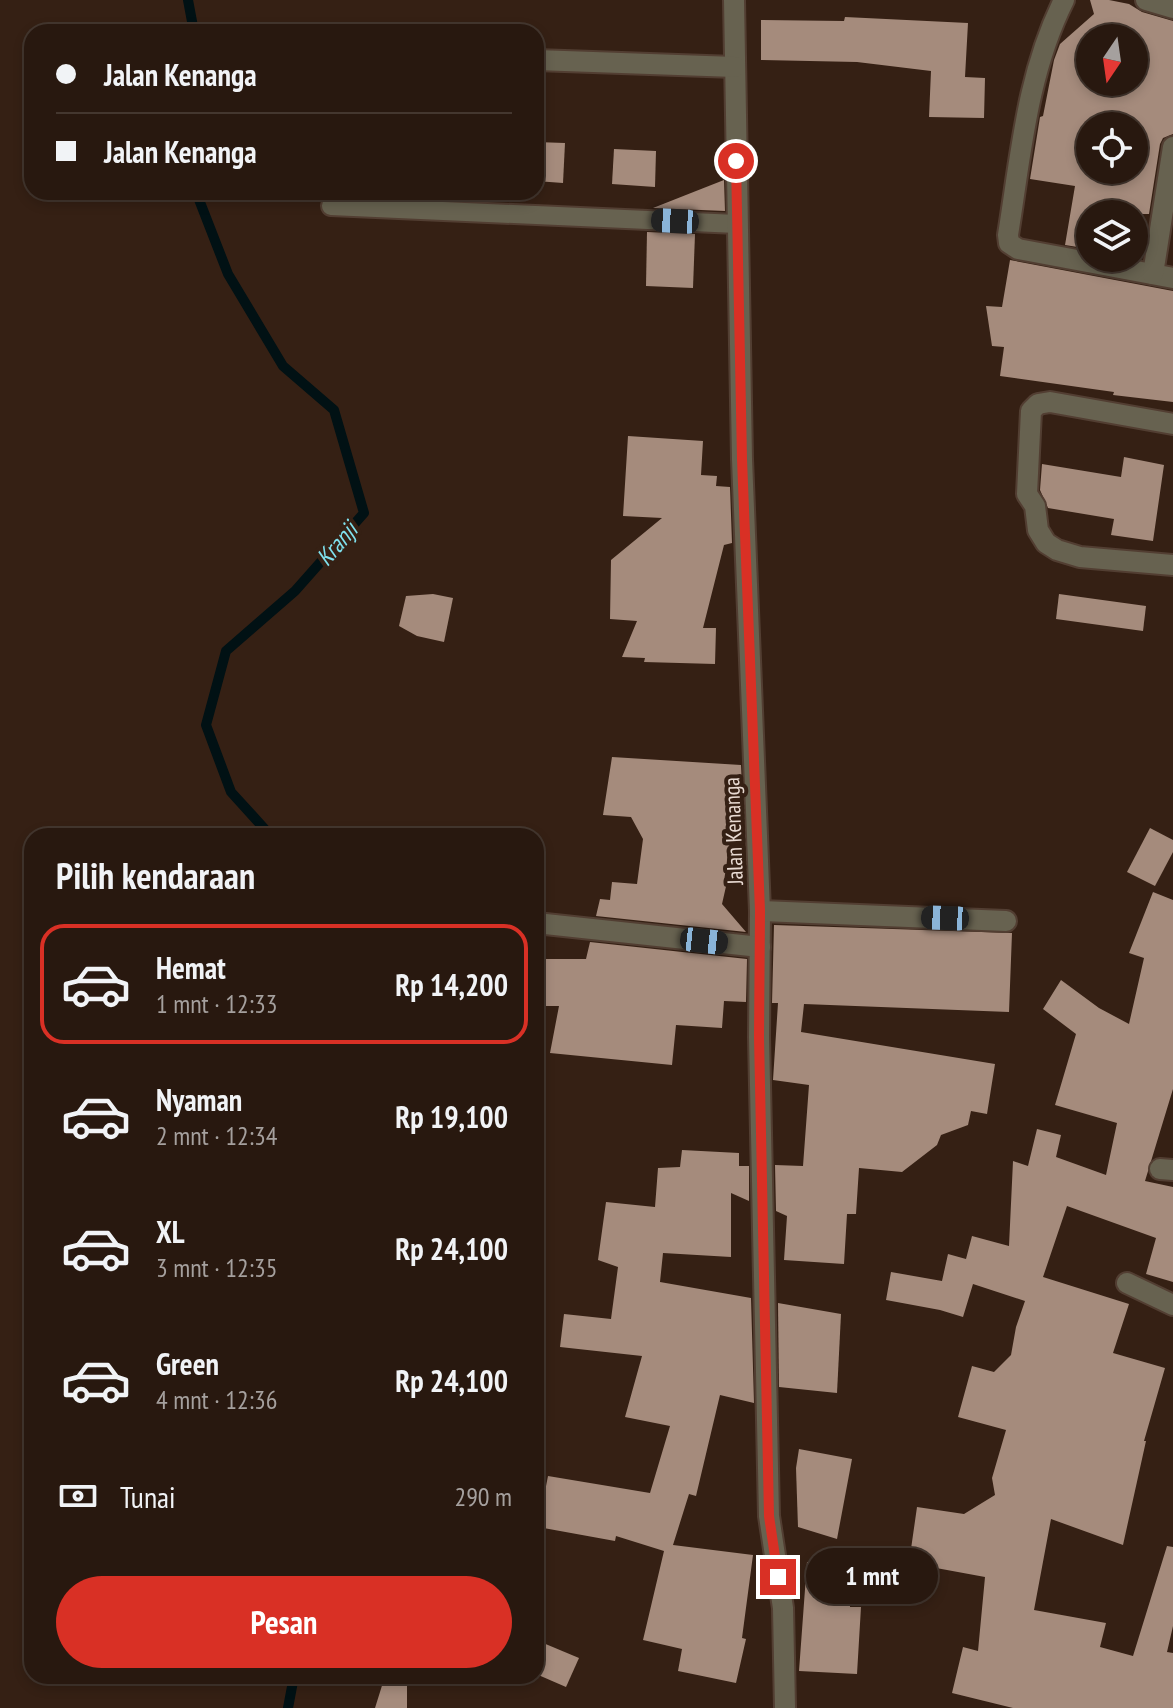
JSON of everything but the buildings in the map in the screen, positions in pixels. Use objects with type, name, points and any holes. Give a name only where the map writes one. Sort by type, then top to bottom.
[{"type":"street","name":"Jalan Kenanga","points":[[734,0],[742,459],[760,911],[759,1037],[769,1516],[783,1608],[785,1708]]},
{"type":"street","points":[[1064,0],[1031,85],[1009,243],[1018,249],[1163,276],[1173,147]]},
{"type":"street","points":[[1146,0],[1173,8]]},
{"type":"street","points":[[544,60],[735,67]]},
{"type":"street","points":[[1172,560],[1080,557],[1057,550],[1046,543],[1038,530],[1035,506],[1027,494],[1031,411],[1038,404],[1050,402],[1173,424]]},
{"type":"street","points":[[760,911],[1006,921]]},
{"type":"street","points":[[544,924],[760,947]]},
{"type":"street","points":[[1127,1283],[1173,1305]]},
{"type":"lane","points":[[331,206],[737,224]]},
{"type":"waterway","name":"Kranji","points":[[188,0],[192,24]]},
{"type":"waterway","name":"Kranji","points":[[199,200],[228,274],[283,366],[334,410],[364,513],[295,591],[226,651],[206,725],[231,792],[264,828]]},
{"type":"waterway","name":"Kranji","points":[[288,1708],[292,1684]]},
{"type":"route","points":[[736,161],[742,459],[760,911],[759,1037],[769,1516],[778,1577]]}]
